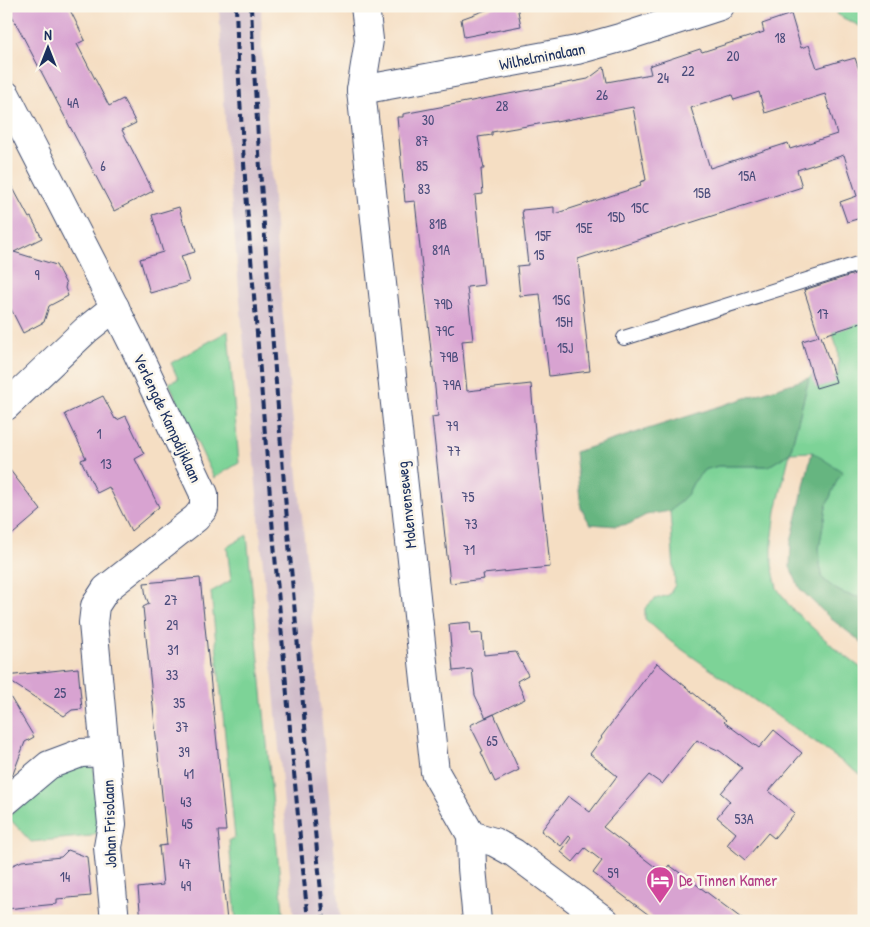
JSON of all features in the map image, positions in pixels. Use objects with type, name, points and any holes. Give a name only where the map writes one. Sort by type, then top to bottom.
[{"type":"street","name":"Molenvenseweg","points":[[365,6],[368,40],[361,90],[436,772],[471,835]]},
{"type":"street","name":"Wilhelminalaan","points":[[361,90],[577,50],[720,6]]},
{"type":"street","name":"Verlengde Kampdijklaan","points":[[6,95],[115,307],[204,494],[204,508],[196,518],[106,589],[95,606],[93,623],[105,752]]},
{"type":"street","points":[[6,406],[86,330],[115,307]]},
{"type":"street","points":[[6,801],[49,765],[81,753],[105,752]]},
{"type":"street","name":"Johan Frisolaan","points":[[105,752],[112,824],[108,847],[115,921]]},
{"type":"street","points":[[478,921],[472,868],[471,835],[494,842],[514,852],[605,921]]},
{"type":"lane","points":[[624,338],[864,262]]},
{"type":"shaded area","points":[[219,6],[261,6],[262,51],[277,252],[341,921],[294,921],[226,139]]},
{"type":"green space","points":[[840,6],[864,6],[864,28],[837,14]]},
{"type":"green space","points":[[864,321],[864,598],[840,592],[821,577],[819,549],[826,507],[837,480],[812,452],[790,453],[809,378],[815,374],[830,378],[838,375],[838,352],[832,330]]},
{"type":"green space","points":[[228,331],[239,463],[214,478],[169,383],[178,379],[171,363]]},
{"type":"green space","points":[[809,378],[790,453],[769,466],[718,466],[704,470],[693,483],[687,495],[670,511],[646,515],[629,524],[616,526],[590,524],[581,508],[575,452]]},
{"type":"green space","points":[[812,452],[843,472],[837,480],[826,507],[819,549],[821,577],[840,592],[864,598],[864,644],[830,618],[800,589],[790,567],[791,542]]},
{"type":"green space","points":[[790,453],[776,511],[772,543],[772,565],[777,588],[791,608],[837,650],[864,670],[864,777],[670,641],[645,619],[645,608],[655,599],[669,595],[675,585],[670,511],[687,495],[693,483],[704,470],[718,466],[769,466]]},
{"type":"green space","points":[[247,535],[284,921],[236,921],[229,840],[235,838],[211,592],[231,580],[227,547]]},
{"type":"green space","points":[[86,764],[94,769],[102,830],[91,836],[31,842],[9,818],[11,814],[67,767]]},
{"type":"building","points":[[7,6],[68,6],[85,40],[77,44],[109,106],[123,99],[136,123],[122,130],[153,191],[114,211]]},
{"type":"building","points":[[497,6],[517,6],[521,26],[464,37],[461,19]]},
{"type":"building","points":[[791,14],[801,48],[809,45],[817,68],[855,58],[864,84],[864,217],[847,222],[840,202],[857,196],[844,155],[797,170],[802,187],[578,259],[590,371],[549,376],[540,294],[520,296],[517,266],[528,265],[522,210],[554,207],[554,214],[641,186],[640,182],[646,180],[633,107],[492,132],[492,135],[478,137],[484,169],[481,169],[483,194],[475,195],[484,285],[467,287],[473,340],[462,341],[467,391],[531,384],[538,468],[550,567],[483,574],[484,579],[450,583],[432,417],[438,416],[415,201],[405,202],[397,117],[403,117],[403,114],[588,79],[604,67],[607,82],[651,74],[649,66],[700,49],[702,52],[764,32],[762,24]],"holes":[[[759,92],[765,113],[825,94],[837,134],[790,149],[788,143],[710,168],[691,108],[732,95],[734,100]]]},
{"type":"building","points":[[6,175],[42,238],[14,252],[56,265],[66,284],[65,288],[68,296],[49,306],[44,322],[23,333],[6,299]]},
{"type":"building","points":[[179,207],[195,252],[181,256],[189,282],[150,293],[140,259],[163,252],[152,215]]},
{"type":"building","points":[[864,271],[864,322],[821,336],[836,382],[816,388],[802,341],[819,336],[804,290]]},
{"type":"building","points":[[103,396],[115,419],[126,416],[144,454],[135,459],[159,507],[131,531],[109,487],[97,493],[81,460],[86,458],[65,414]]},
{"type":"building","points":[[6,465],[41,510],[6,540]]},
{"type":"building","points":[[200,578],[226,831],[218,831],[227,921],[141,921],[138,888],[163,885],[159,846],[167,845],[143,607],[149,604],[144,583]]},
{"type":"building","points":[[470,622],[471,634],[482,633],[484,655],[516,652],[528,675],[517,681],[525,699],[486,718],[475,695],[472,669],[453,671],[449,624]]},
{"type":"building","points":[[657,663],[726,720],[724,722],[759,748],[774,730],[802,753],[769,791],[795,813],[774,838],[768,833],[745,860],[727,845],[736,833],[717,817],[730,801],[721,793],[742,768],[720,751],[697,740],[662,784],[649,775],[603,827],[663,873],[669,865],[745,921],[657,921],[593,873],[602,861],[585,848],[573,862],[561,852],[571,838],[569,836],[561,846],[541,831],[568,796],[590,812],[617,776],[590,754]]},
{"type":"building","points":[[78,668],[82,709],[72,710],[64,716],[6,679],[6,676]]},
{"type":"building","points":[[6,690],[34,737],[25,742],[13,774],[6,780]]},
{"type":"building","points":[[494,714],[519,770],[495,782],[470,725]]},
{"type":"building","points":[[68,850],[87,857],[91,896],[57,899],[57,904],[6,909],[6,868],[22,861],[61,857]]},
{"type":"railway","points":[[236,6],[240,104],[250,251],[278,594],[308,921]]},
{"type":"railway","points":[[251,6],[263,213],[284,483],[324,921]]},
{"type":"place","name":"De Tinnen Kamer","points":[[660,904]]}]
